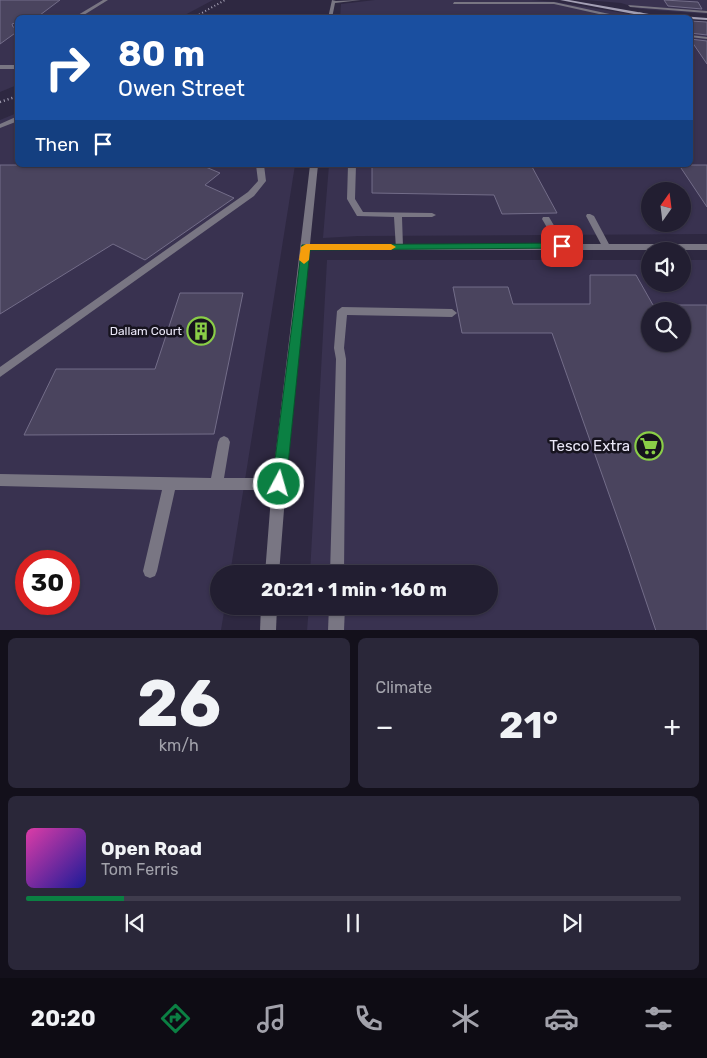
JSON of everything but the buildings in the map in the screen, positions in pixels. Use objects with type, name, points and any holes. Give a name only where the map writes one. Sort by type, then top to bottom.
[{"type":"street","points":[[81,15],[106,0]]},
{"type":"street","points":[[331,15],[334,1],[359,0]]},
{"type":"street","points":[[562,0],[625,11],[636,15]]},
{"type":"street","points":[[627,0],[630,6]]},
{"type":"street","points":[[454,4],[496,1],[554,3],[612,15]]},
{"type":"street","points":[[625,11],[630,6],[707,12]]},
{"type":"street","points":[[693,19],[707,21]]},
{"type":"street","points":[[693,36],[707,38]]},
{"type":"street","points":[[0,67],[15,67]]},
{"type":"street","points":[[0,126],[15,119]]},
{"type":"street","points":[[0,373],[251,194],[262,181],[260,167]]},
{"type":"street","points":[[273,565],[279,484],[314,167]]},
{"type":"street","points":[[352,167],[351,199],[360,214],[432,214]]},
{"type":"street","points":[[398,214],[399,247]]},
{"type":"street","points":[[590,216],[606,246]]},
{"type":"street","points":[[546,219],[562,246]]},
{"type":"street","points":[[306,247],[606,246],[707,248]]},
{"type":"street","points":[[337,565],[341,359],[339,348],[342,311],[452,313]]},
{"type":"street","points":[[217,483],[224,442]]},
{"type":"street","points":[[0,480],[170,484],[279,484]]},
{"type":"street","points":[[150,571],[170,484]]},
{"type":"street","points":[[268,630],[269,615]]},
{"type":"street","points":[[336,630],[337,615]]},
{"type":"shaded area","points":[[0,0],[213,0],[185,15],[15,15],[15,86],[0,92]]},
{"type":"shaded area","points":[[375,0],[532,0],[635,15],[340,15],[341,4]]},
{"type":"shaded area","points":[[585,0],[707,0],[707,14],[641,9],[621,3]]},
{"type":"shaded area","points":[[693,24],[707,26],[707,234],[358,236],[323,238],[329,167],[693,167]]},
{"type":"shaded area","points":[[15,114],[15,167],[295,167],[231,565],[210,565],[210,615],[224,615],[221,630],[0,630],[0,120]]},
{"type":"shaded area","points":[[327,260],[641,260],[641,292],[691,292],[691,260],[707,260],[707,630],[307,630],[308,615],[498,615],[498,565],[310,565]]},
{"type":"railway","points":[[198,15],[225,0]]},
{"type":"railway","points":[[0,102],[15,97]]},
{"type":"slow traffic","points":[[304,260],[306,247],[391,247]]},
{"type":"place","name":"Dallam Court","points":[[201,331]]},
{"type":"place","name":"Tesco Extra","points":[[649,446]]},
{"type":"route","points":[[279,484],[306,247],[562,246]]}]
